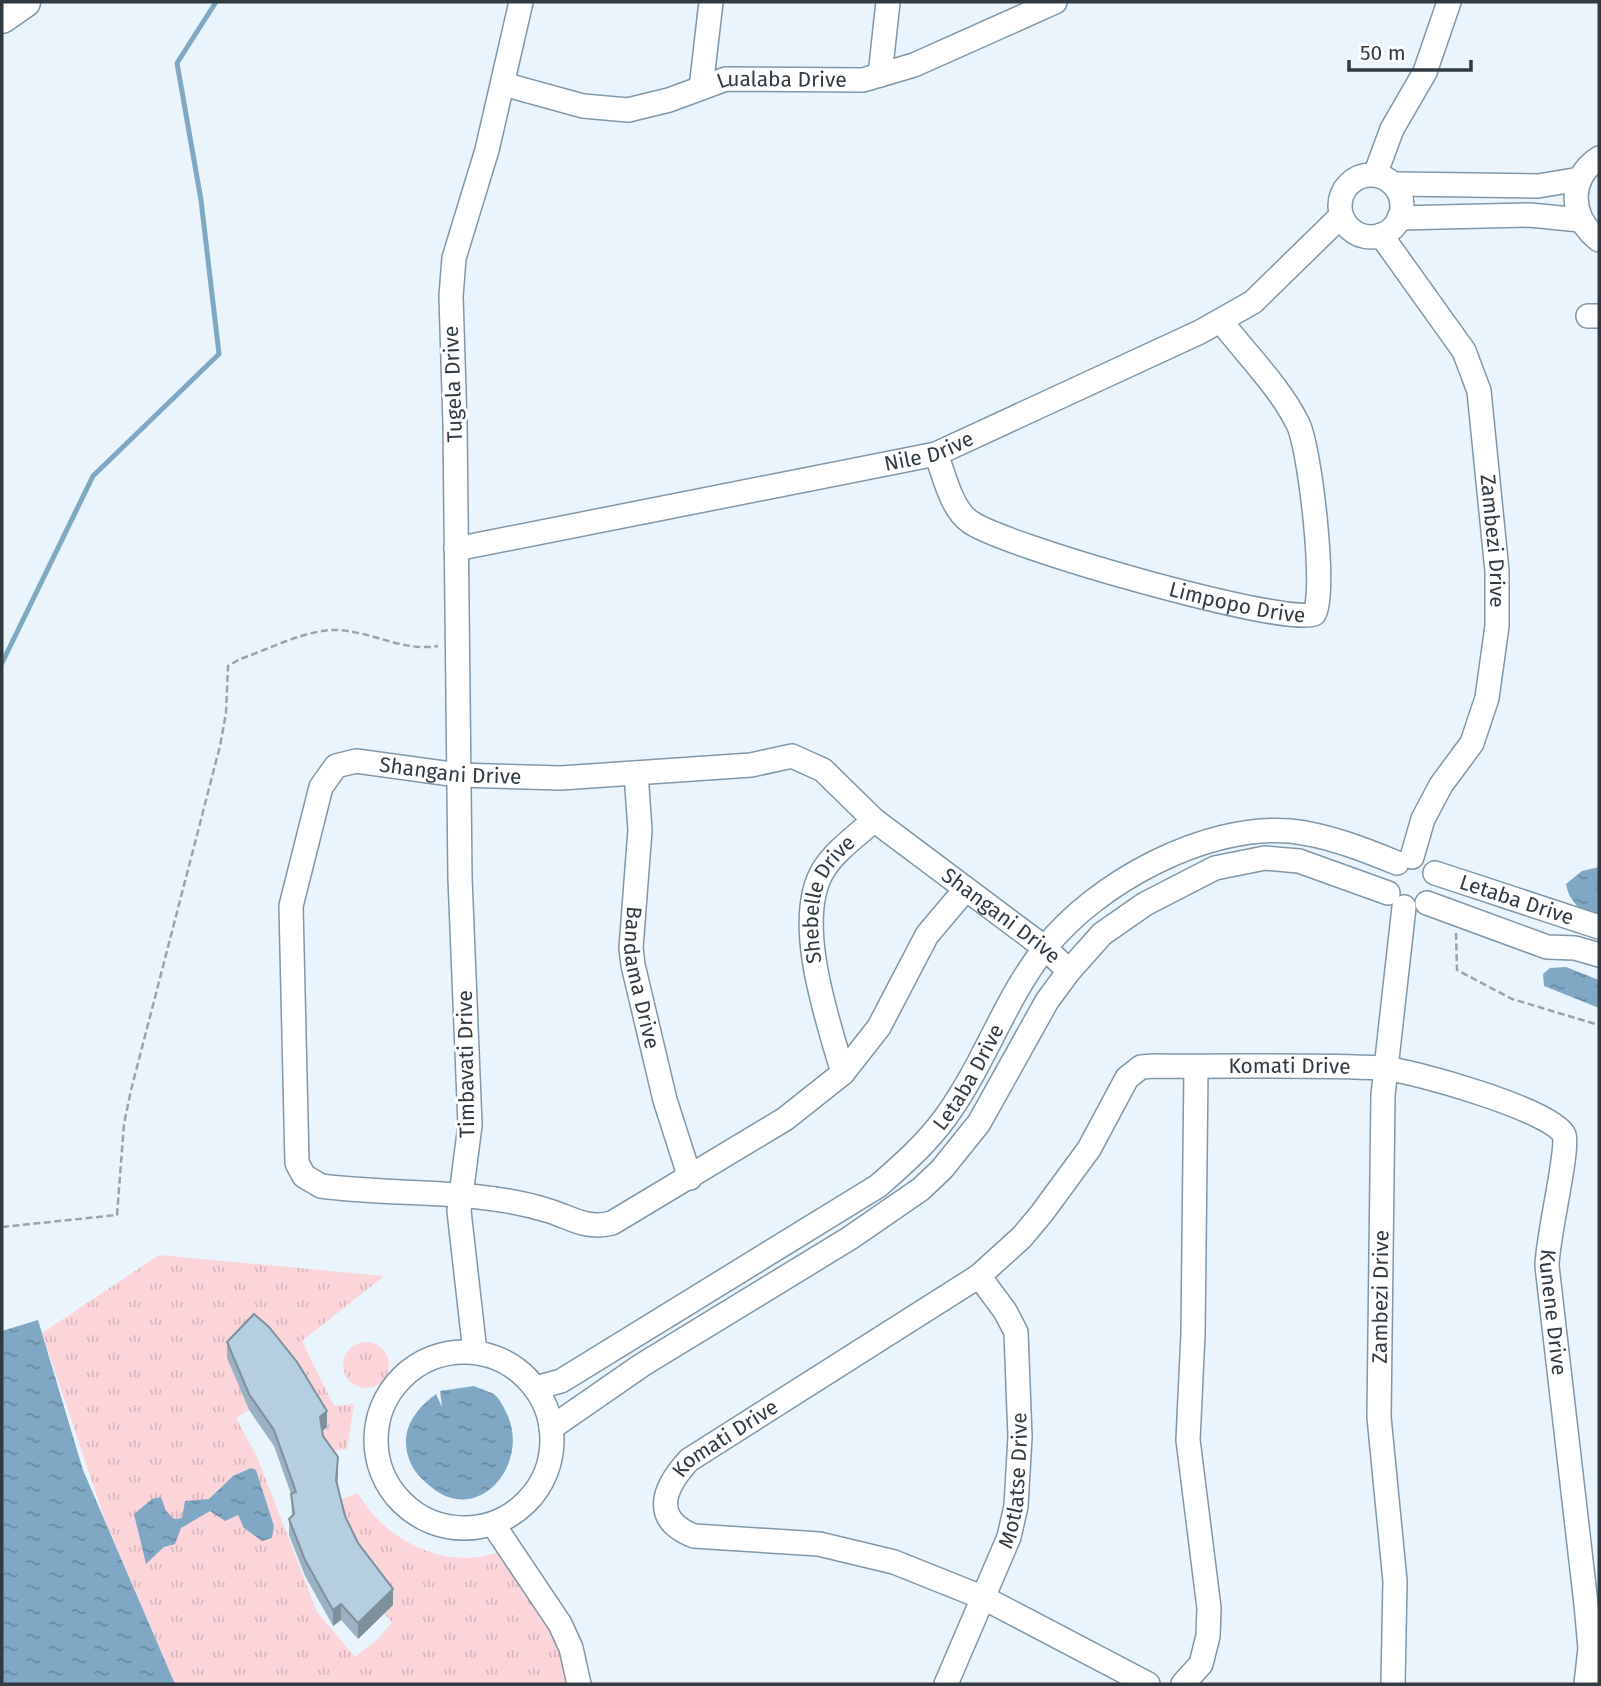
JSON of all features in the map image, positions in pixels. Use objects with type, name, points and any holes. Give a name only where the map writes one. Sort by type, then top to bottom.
[{"type":"main road","points":[[2,18],[25,2]]},
{"type":"street","name":"Tugela Drive","points":[[458,775],[452,269],[503,84],[521,2]]},
{"type":"street","points":[[701,88],[711,2]]},
{"type":"street","points":[[880,75],[888,2]]},
{"type":"street","name":"Lualaba Drive","points":[[503,84],[583,106],[628,110],[726,79],[855,80],[914,65],[1055,2]]},
{"type":"street","points":[[1449,2],[1425,72],[1392,129],[1384,179],[1402,204],[1399,218],[1390,230],[1372,237],[1353,232],[1341,216],[1341,196],[1346,186],[1354,179],[1384,179],[1538,186],[1580,179]]},
{"type":"street","points":[[1599,158],[1587,168],[1576,192],[1580,220],[1599,240]]},
{"type":"street","points":[[1399,218],[1530,215],[1580,220]]},
{"type":"street","name":"Nile Drive","points":[[456,549],[936,454],[1222,321],[1267,291],[1341,216]]},
{"type":"street","name":"Zambezi Drive","points":[[1381,235],[1471,364],[1479,391],[1497,559],[1497,626],[1481,724],[1472,743],[1432,801],[1405,860]]},
{"type":"street","name":"Limpopo Drive","points":[[936,454],[961,514],[991,534],[1184,593],[1281,613],[1314,614],[1320,597],[1315,523],[1302,435],[1287,407],[1222,321]]},
{"type":"street","name":"Shangani Drive","points":[[459,1196],[321,1186],[300,1171],[295,1142],[290,918],[292,895],[316,800],[326,777],[336,766],[356,761],[458,775],[561,778],[751,765],[792,756],[822,770],[874,820],[1045,948],[1069,971]]},
{"type":"street","name":"Bandama Drive","points":[[636,774],[640,830],[631,948],[633,965],[665,1100],[690,1178]]},
{"type":"street","name":"Timbavati Drive","points":[[458,775],[470,1125],[459,1196],[475,1352]]},
{"type":"street","name":"Shebelle Drive","points":[[843,1073],[814,963],[815,893],[825,867],[874,820]]},
{"type":"street","name":"Letaba Drive","points":[[535,1388],[561,1381],[878,1186],[904,1163],[946,1117],[1023,980],[1045,948],[1072,917],[1136,871],[1195,846],[1251,831],[1291,831],[1405,860]]},
{"type":"street","name":"Letaba Drive","points":[[551,1428],[642,1365],[850,1238],[921,1189],[942,1169],[979,1123],[1047,1001],[1069,971],[1102,934],[1145,904],[1215,867],[1245,860],[1280,858],[1299,860],[1396,900]]},
{"type":"street","points":[[1405,860],[1429,865],[1435,873],[1436,889],[1427,903],[1396,900],[1388,872],[1405,860]]},
{"type":"street","name":"Letaba Drive","points":[[1435,873],[1599,926]]},
{"type":"street","points":[[459,1196],[534,1207],[597,1227],[629,1215],[785,1119],[843,1073],[879,1027],[922,942],[965,890]]},
{"type":"street","points":[[1476,922],[1487,890]]},
{"type":"street","name":"Zambezi Drive","points":[[1393,1684],[1395,1581],[1379,1417],[1385,1068],[1396,900]]},
{"type":"street","name":"Letaba Drive","points":[[1427,903],[1547,947],[1575,948],[1599,955]]},
{"type":"street","name":"Komati Drive","points":[[1148,1684],[984,1598],[894,1562],[805,1543],[694,1536],[675,1528],[667,1517],[667,1492],[676,1474],[689,1460],[979,1276],[1022,1237],[1042,1213],[1089,1149],[1121,1086],[1132,1072],[1154,1066],[1385,1068]]},
{"type":"street","points":[[1183,1684],[1201,1664],[1208,1636],[1209,1608],[1188,1440],[1193,1334],[1196,1068]]},
{"type":"street","name":"Kunene Drive","points":[[1385,1068],[1455,1086],[1536,1113],[1559,1127],[1563,1134],[1564,1153],[1550,1226],[1547,1266],[1586,1604],[1590,1648],[1586,1684]]},
{"type":"street","name":"Motlatse Drive","points":[[946,1684],[1015,1520],[1019,1398],[1016,1332],[1005,1311],[979,1276]]},
{"type":"street","points":[[475,1352],[498,1358],[518,1371],[535,1388],[545,1407],[551,1428],[552,1448],[539,1486],[519,1508],[493,1524],[462,1529],[431,1522],[404,1506],[385,1480],[376,1450],[378,1418],[392,1389],[414,1367],[443,1354],[475,1352]]},
{"type":"street","points":[[493,1524],[560,1624],[571,1648],[579,1684]]},
{"type":"path","points":[[2,1227],[117,1215],[124,1124],[215,770],[226,713],[228,666],[240,659],[326,631],[368,635],[425,648],[456,643]]},
{"type":"path","points":[[1451,913],[1457,926],[1457,970],[1512,999],[1599,1025]]},
{"type":"green space","points":[[159,1255],[384,1276],[302,1341],[334,1406],[354,1404],[347,1449],[323,1452],[259,1334],[219,1362],[227,1358],[249,1410],[236,1418],[258,1459],[317,1612],[355,1657],[379,1638],[392,1622],[384,1614],[393,1605],[387,1581],[362,1547],[353,1550],[337,1501],[358,1493],[370,1511],[385,1526],[423,1549],[444,1556],[466,1558],[508,1548],[560,1624],[576,1684],[175,1684],[105,1520],[42,1333]]},
{"type":"green space","points":[[366,1342],[382,1349],[389,1365],[382,1381],[366,1388],[350,1381],[343,1365],[350,1349]]},
{"type":"water","points":[[1599,867],[1599,918],[1577,906],[1566,884],[1582,871]]},
{"type":"water","points":[[1566,967],[1599,980],[1599,1008],[1544,986],[1543,974],[1550,968]]},
{"type":"water","points":[[38,1320],[83,1470],[175,1684],[2,1684],[2,1331]]},
{"type":"water","points":[[474,1386],[494,1394],[501,1402],[512,1431],[512,1450],[506,1468],[496,1483],[483,1494],[467,1499],[449,1497],[431,1487],[416,1472],[407,1452],[407,1434],[417,1412],[436,1394],[442,1407],[440,1391]]},
{"type":"water","points":[[251,1468],[256,1470],[274,1526],[272,1538],[262,1541],[244,1528],[238,1515],[225,1521],[210,1511],[181,1528],[175,1544],[164,1547],[146,1564],[134,1514],[152,1499],[161,1497],[166,1511],[174,1519],[182,1518],[185,1501],[209,1499],[233,1476]]},
{"type":"building","points":[[254,1314],[269,1327],[297,1362],[327,1411],[320,1417],[323,1436],[338,1457],[336,1480],[345,1516],[358,1543],[393,1589],[358,1623],[341,1604],[333,1610],[305,1560],[289,1519],[294,1514],[291,1494],[296,1492],[274,1430],[249,1394],[227,1342]]},
{"type":"waterway","points":[[2,663],[93,476],[219,354],[201,200],[177,63],[216,2]]}]
